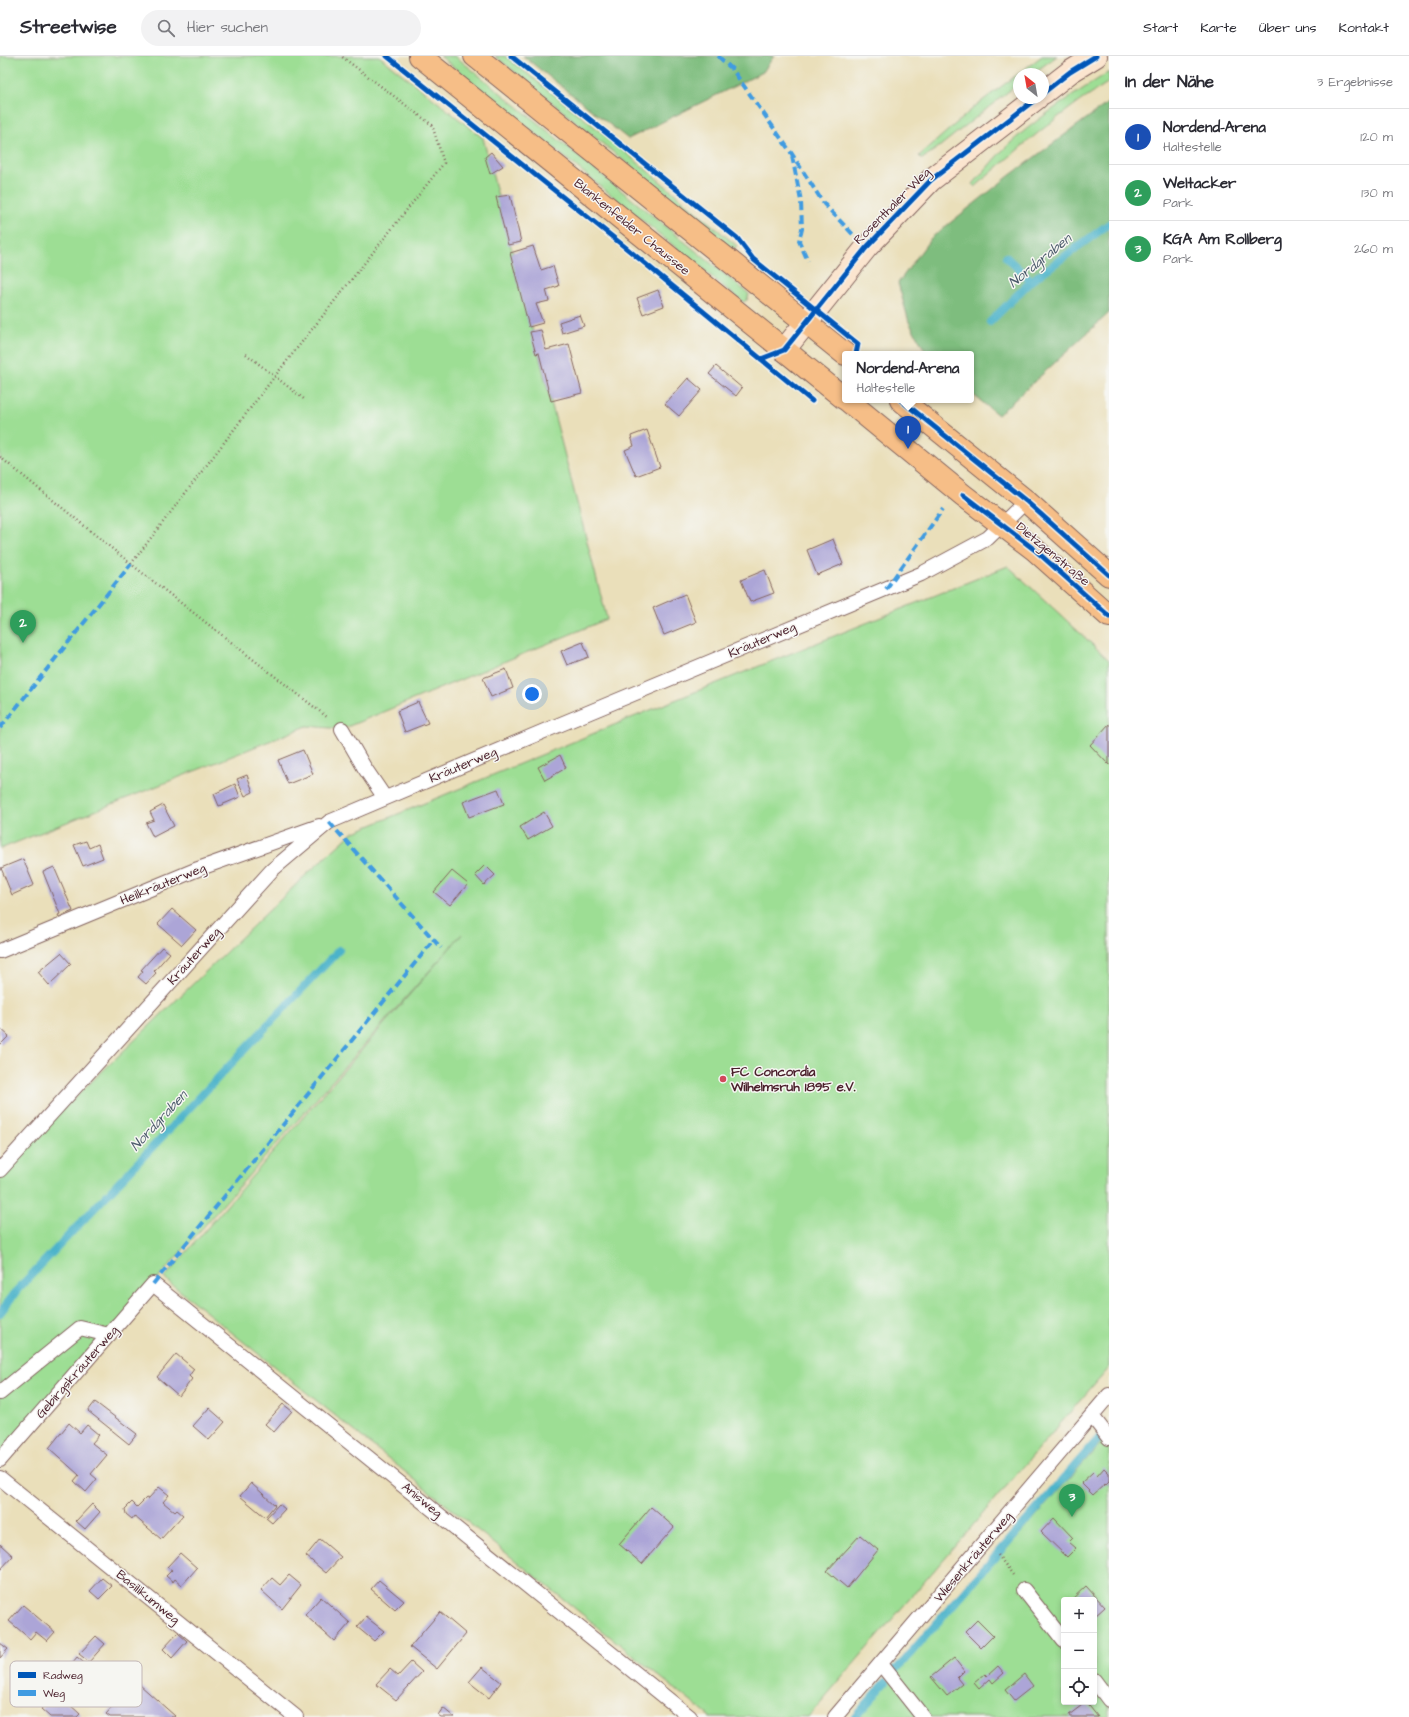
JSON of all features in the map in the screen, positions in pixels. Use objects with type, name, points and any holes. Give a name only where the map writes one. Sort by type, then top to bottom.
[{"type":"main road","name":"Blankenfelder Chaussee","points":[[420,56],[841,396]]},
{"type":"main road","points":[[475,56],[842,352]]},
{"type":"main road","points":[[1049,88],[1070,72],[1096,56]]},
{"type":"main road","name":"Rosenthaler Weg","points":[[784,350],[866,248],[931,180],[1029,104]]},
{"type":"main road","name":"Blankenfelder Chaussee","points":[[850,403],[1001,524]]},
{"type":"main road","points":[[905,403],[1026,500]]},
{"type":"main road","name":"Dietzgenstraße","points":[[1026,500],[1109,575]]},
{"type":"main road","name":"Dietzgenstraße","points":[[1001,524],[1035,550],[1109,616]]},
{"type":"lane","name":"Kräuterweg","points":[[0,1170],[272,870],[329,822],[921,574],[988,538],[1026,500]]},
{"type":"lane","points":[[342,729],[364,767],[385,798]]},
{"type":"lane","name":"Heilkräuterweg","points":[[0,951],[198,870],[329,822]]},
{"type":"lane","name":"Gebirgskräuterweg","points":[[0,1460],[153,1284]]},
{"type":"lane","name":"Anisweg","points":[[153,1284],[690,1717]]},
{"type":"lane","points":[[0,1393],[80,1328],[109,1335]]},
{"type":"lane","name":"Wiesenkräuterweg","points":[[835,1717],[1109,1395]]},
{"type":"lane","points":[[1092,1416],[1109,1438]]},
{"type":"lane","name":"Basilikumweg","points":[[0,1478],[296,1717]]},
{"type":"lane","points":[[1024,1590],[1061,1637]]},
{"type":"lane","points":[[881,1664],[922,1717]]},
{"type":"lane","points":[[1097,1684],[1109,1700]]},
{"type":"path","points":[[131,564],[275,376],[444,163],[432,125],[341,56]]},
{"type":"path","points":[[246,354],[304,399]]},
{"type":"path","points":[[0,457],[131,564],[342,729]]},
{"type":"path","points":[[987,1540],[1024,1590]]},
{"type":"green space","points":[[0,56],[379,56],[483,138],[607,619],[342,729],[307,726],[0,849]]},
{"type":"green space","points":[[440,56],[455,56],[749,294],[747,300],[743,302]]},
{"type":"green space","points":[[495,56],[505,56],[605,135],[737,246],[733,250]]},
{"type":"green space","points":[[523,56],[774,56],[763,72],[628,139]]},
{"type":"green space","points":[[1042,56],[1057,56],[1040,68],[1026,68]]},
{"type":"green space","points":[[1109,72],[1109,82],[1056,118],[975,187],[973,184],[998,155],[1026,129],[1053,109]]},
{"type":"green space","points":[[1013,78],[1013,88],[939,147],[922,159],[919,156],[978,104]]},
{"type":"green space","points":[[1109,102],[1109,313],[998,415],[974,395],[974,351],[925,351],[909,322],[898,283],[931,238],[1009,176]]},
{"type":"green space","name":"FC Concordia Wilhelmsruh 1895 e.V.","points":[[1008,566],[1109,660],[1109,1367],[808,1717],[710,1717],[164,1278],[462,934],[0,1460],[0,1170],[308,873],[352,833],[665,704]]},
{"type":"green space","points":[[1109,1434],[1109,1717],[857,1717]]},
{"type":"building","points":[[491,152],[503,166],[490,174],[485,157]]},
{"type":"building","points":[[510,195],[521,242],[508,245],[496,197]]},
{"type":"building","points":[[533,246],[541,270],[553,266],[559,286],[546,290],[549,301],[536,304],[543,323],[529,327],[510,253]]},
{"type":"building","points":[[658,290],[664,306],[643,314],[637,298]]},
{"type":"building","points":[[580,315],[584,326],[562,333],[559,322]]},
{"type":"building","points":[[541,330],[546,350],[569,344],[582,393],[551,401],[539,353],[536,354],[530,332]]},
{"type":"building","points":[[716,366],[742,388],[736,396],[709,374]]},
{"type":"building","points":[[688,378],[702,390],[679,416],[665,404]]},
{"type":"building","points":[[647,430],[660,467],[636,476],[625,450],[634,446],[631,436]]},
{"type":"building","points":[[833,539],[843,564],[817,575],[807,550]]},
{"type":"building","points":[[765,570],[774,593],[750,602],[741,580]]},
{"type":"building","points":[[685,594],[696,622],[664,635],[653,608]]},
{"type":"building","points":[[583,642],[589,657],[567,665],[561,651]]},
{"type":"building","points":[[506,669],[513,688],[491,697],[483,678]]},
{"type":"building","points":[[418,702],[428,723],[405,732],[397,711]]},
{"type":"building","points":[[1109,724],[1109,765],[1090,745]]},
{"type":"building","points":[[303,750],[313,774],[288,784],[278,760]]},
{"type":"building","points":[[560,755],[566,768],[545,780],[538,767]]},
{"type":"building","points":[[247,775],[253,792],[245,796],[237,779]]},
{"type":"building","points":[[235,784],[240,797],[219,806],[214,794]]},
{"type":"building","points":[[498,789],[504,804],[469,817],[463,802]]},
{"type":"building","points":[[163,805],[174,826],[153,837],[146,823],[154,820],[150,812]]},
{"type":"building","points":[[544,812],[552,826],[528,840],[520,827]]},
{"type":"building","points":[[86,841],[89,848],[98,844],[103,858],[83,866],[74,845]]},
{"type":"building","points":[[23,859],[34,885],[12,895],[1,868]]},
{"type":"building","points":[[485,865],[495,875],[484,885],[475,875]]},
{"type":"building","points":[[54,867],[73,911],[59,917],[58,915],[60,914],[43,872]]},
{"type":"building","points":[[452,871],[468,884],[450,905],[434,892]]},
{"type":"building","points":[[172,909],[196,930],[182,945],[158,924]]},
{"type":"building","points":[[162,947],[170,953],[154,971],[156,973],[146,984],[138,977],[143,971],[141,970]]},
{"type":"building","points":[[61,953],[71,964],[49,985],[38,972]]},
{"type":"building","points":[[0,1028],[9,1036],[0,1045]]},
{"type":"building","points":[[176,1354],[194,1369],[189,1376],[192,1379],[179,1396],[157,1377]]},
{"type":"building","points":[[95,1402],[137,1434],[129,1444],[88,1411]]},
{"type":"building","points":[[283,1404],[292,1411],[274,1432],[265,1424]]},
{"type":"building","points":[[209,1408],[225,1422],[209,1440],[193,1426]]},
{"type":"building","points":[[69,1423],[80,1433],[87,1425],[99,1435],[92,1443],[107,1455],[91,1474],[97,1479],[86,1492],[74,1481],[79,1475],[49,1448]]},
{"type":"building","points":[[1104,1468],[1109,1473],[1109,1482],[1093,1495],[1081,1483],[1093,1472],[1097,1476]]},
{"type":"building","points":[[251,1483],[275,1505],[265,1517],[240,1496]]},
{"type":"building","points":[[159,1487],[169,1495],[163,1502],[175,1512],[177,1510],[183,1515],[161,1539],[134,1516],[132,1519],[126,1514],[125,1509],[132,1502],[137,1507],[146,1498],[148,1499]]},
{"type":"building","points":[[92,1504],[100,1512],[85,1529],[76,1521]]},
{"type":"building","points":[[279,1504],[285,1509],[272,1523],[266,1518]]},
{"type":"building","points":[[651,1507],[674,1527],[642,1564],[619,1544]]},
{"type":"building","points":[[1054,1518],[1073,1538],[1069,1542],[1076,1548],[1067,1557],[1041,1532]]},
{"type":"building","points":[[860,1535],[878,1550],[847,1588],[827,1571]]},
{"type":"building","points":[[320,1539],[341,1557],[326,1573],[306,1556]]},
{"type":"building","points":[[0,1544],[13,1556],[0,1570]]},
{"type":"building","points":[[180,1553],[197,1568],[182,1585],[175,1579],[173,1582],[166,1576],[172,1570],[167,1567]]},
{"type":"building","points":[[289,1575],[301,1585],[282,1609],[261,1590],[272,1578],[280,1585]]},
{"type":"building","points":[[102,1578],[112,1586],[99,1599],[90,1591]]},
{"type":"building","points":[[379,1580],[404,1601],[395,1610],[371,1589]]},
{"type":"building","points":[[1086,1586],[1096,1597],[1074,1597]]},
{"type":"building","points":[[321,1597],[350,1623],[334,1641],[305,1615]]},
{"type":"building","points":[[1097,1598],[1105,1607],[1097,1614]]},
{"type":"building","points":[[23,1605],[55,1632],[47,1641],[36,1632],[30,1639],[9,1621]]},
{"type":"building","points":[[440,1612],[466,1634],[437,1669],[410,1647]]},
{"type":"building","points":[[366,1617],[384,1631],[374,1641],[357,1627]]},
{"type":"building","points":[[977,1620],[993,1636],[981,1648],[965,1632]]},
{"type":"building","points":[[178,1633],[187,1641],[172,1658],[163,1649]]},
{"type":"building","points":[[96,1636],[105,1644],[90,1661],[79,1654]]},
{"type":"building","points":[[0,1643],[8,1649],[0,1658]]},
{"type":"building","points":[[77,1657],[82,1661],[74,1661]]},
{"type":"building","points":[[954,1658],[964,1671],[957,1678],[962,1684],[947,1696],[931,1677]]},
{"type":"building","points":[[411,1662],[422,1672],[396,1700],[376,1684],[390,1669],[398,1676]]},
{"type":"building","points":[[998,1666],[1004,1673],[993,1683],[990,1679],[979,1689],[974,1683],[985,1674],[987,1676]]},
{"type":"building","points":[[482,1667],[501,1682],[489,1698],[469,1682]]},
{"type":"building","points":[[1024,1674],[1033,1686],[1014,1701],[1005,1690]]},
{"type":"building","points":[[142,1687],[175,1716],[110,1717],[106,1714],[112,1707],[142,1707]]},
{"type":"building","points":[[1082,1705],[1088,1705],[1098,1717],[1070,1717],[1069,1715]]},
{"type":"building","points":[[43,1707],[72,1707],[80,1714],[77,1717],[50,1717],[41,1709]]},
{"type":"building","points":[[443,1708],[454,1717],[441,1717],[438,1715]]},
{"type":"waterway","name":"Nordgraben","points":[[990,322],[1031,281],[1109,224]]},
{"type":"waterway","points":[[1006,257],[1031,281]]},
{"type":"waterway","name":"Nordgraben","points":[[0,1313],[18,1289],[339,950]]},
{"type":"waterway","points":[[894,1672],[1101,1436]]},
{"type":"waterway","points":[[855,1717],[886,1682]]},
{"type":"marked path","points":[[718,56],[732,69],[790,151],[824,204],[866,248]]},
{"type":"marked path","points":[[792,156],[801,201],[802,229],[799,241],[808,261]]},
{"type":"marked path","points":[[886,589],[943,509]]},
{"type":"marked path","points":[[0,728],[131,564]]},
{"type":"marked path","points":[[329,822],[441,948]]},
{"type":"marked path","points":[[153,1284],[433,941]]},
{"type":"cycle path","points":[[387,56],[625,247],[812,401]]},
{"type":"cycle path","points":[[511,56],[737,238],[753,259],[858,344],[857,351]]},
{"type":"cycle path","points":[[1049,88],[1070,72],[1096,56]]},
{"type":"cycle path","points":[[761,359],[784,350],[866,248],[931,180],[1029,104]]},
{"type":"cycle path","points":[[905,403],[1026,501],[1109,575]]},
{"type":"cycle path","points":[[963,495],[1035,550],[1109,616]]},
{"type":"place","name":"Nordend-Arena","points":[[908,449]]},
{"type":"place","name":"Weltacker","points":[[23,643]]},
{"type":"place","name":"FC Concordia Wilhelmsruh 1895 e.V.","points":[[723,1079]]},
{"type":"place","name":"KGA Am Rollberg","points":[[1072,1517]]}]
